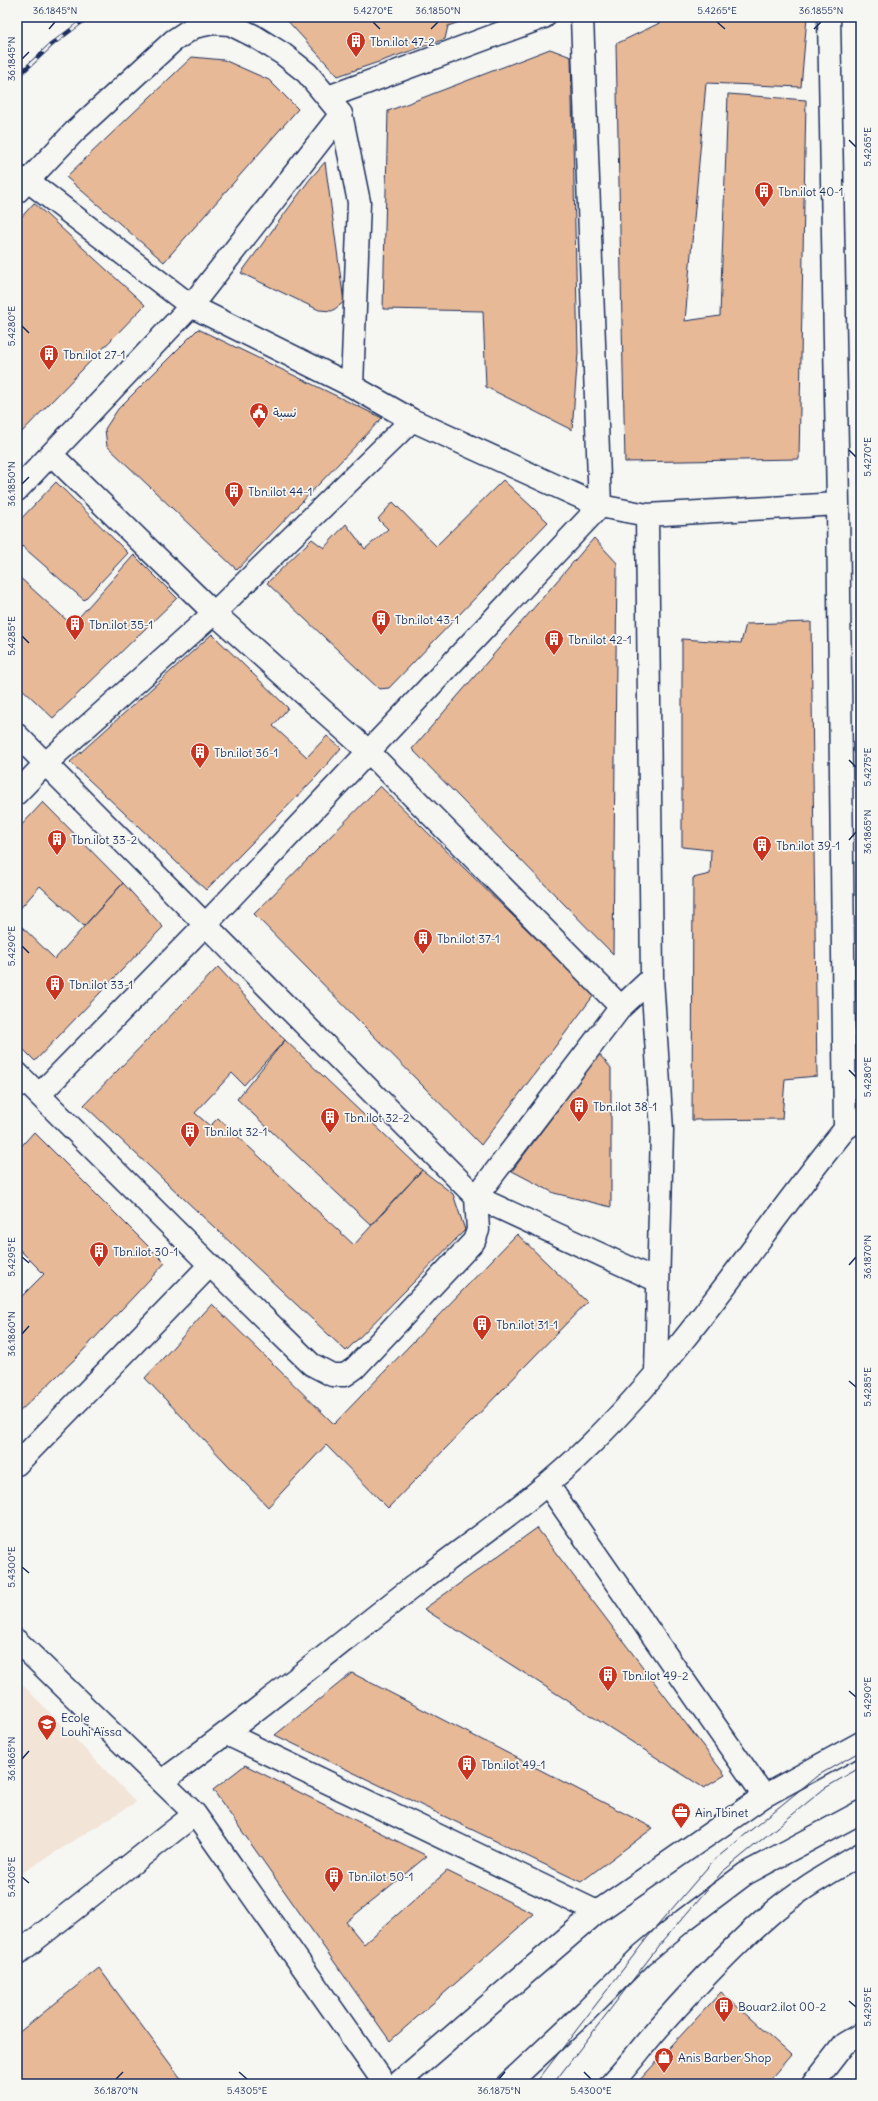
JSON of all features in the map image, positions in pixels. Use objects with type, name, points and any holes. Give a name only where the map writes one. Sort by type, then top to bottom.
[{"type":"street","points":[[328,97],[544,17]]},
{"type":"street","points":[[39,1095],[205,925],[600,506],[582,17]]},
{"type":"street","points":[[162,1781],[227,1734],[412,1588],[548,1484],[592,1444],[656,1372],[853,1124],[838,504],[829,17]]},
{"type":"street","points":[[352,386],[359,202],[341,114],[307,73],[283,54],[254,36],[223,22],[194,27],[173,41],[139,70],[22,186],[191,306],[352,386],[412,420],[600,506],[647,515],[838,504]]},
{"type":"street","points":[[17,490],[52,455],[191,306],[341,114]]},
{"type":"street","points":[[17,793],[46,763],[214,613],[412,420]]},
{"type":"street","points":[[52,455],[214,613],[368,752],[620,1007]]},
{"type":"street","points":[[647,515],[652,978],[662,1130],[656,1372]]},
{"type":"street","points":[[17,735],[476,1197],[658,1281]]},
{"type":"street","points":[[17,1073],[210,1266],[311,1364],[332,1375],[345,1375],[355,1368],[474,1241],[478,1230],[476,1197],[620,1007],[652,978]]},
{"type":"street","points":[[17,1464],[210,1266]]},
{"type":"street","points":[[548,1484],[764,1796]]},
{"type":"street","points":[[17,1641],[195,1814],[385,2084]]},
{"type":"street","points":[[227,1734],[597,1912]]},
{"type":"street","points":[[397,2084],[597,1912],[764,1796],[861,1743]]},
{"type":"street","points":[[508,2084],[586,2011],[642,1955],[684,1920],[745,1874],[861,1812]]},
{"type":"street","points":[[17,1954],[195,1814]]},
{"type":"street","points":[[611,2084],[662,2025],[738,1944],[769,1915],[814,1882],[861,1854]]},
{"type":"street","points":[[813,2084],[844,2044],[861,2034]]},
{"type":"shaded area","name":"Ecole Louhi Aïssa","points":[[17,1679],[136,1802],[17,1876]]},
{"type":"building","name":"Tbn.ilot 47-2","points":[[284,17],[474,17],[448,26],[445,39],[338,76]]},
{"type":"building","name":"Tbn.ilot 40-1","points":[[672,17],[807,17],[801,87],[706,83],[685,321],[720,316],[728,94],[806,100],[799,459],[625,462],[616,44]]},
{"type":"building","points":[[550,49],[571,57],[578,353],[572,430],[486,387],[483,311],[383,309],[388,111]]},
{"type":"building","points":[[192,57],[224,60],[269,80],[298,109],[164,262],[66,177]]},
{"type":"building","points":[[325,162],[344,302],[332,311],[319,310],[241,273],[310,179]]},
{"type":"building","name":"Tbn.ilot 27-1","points":[[34,203],[145,305],[17,437],[17,222]]},
{"type":"building","name":"Tbn.ilot 44-1","points":[[198,329],[382,418],[237,570],[107,446],[105,429],[118,409]]},
{"type":"building","name":"Tbn.ilot 43-1","points":[[503,480],[548,522],[389,688],[379,689],[267,583],[312,539],[324,548],[346,524],[365,549],[388,529],[378,519],[393,502],[436,546]]},
{"type":"building","name":"Tbn.ilot 35-1","points":[[56,482],[128,553],[84,600],[22,546],[17,553],[17,523]]},
{"type":"building","name":"Tbn.ilot 42-1","points":[[594,538],[617,563],[613,954],[412,749]]},
{"type":"building","name":"Tbn.ilot 35-1","points":[[134,555],[177,598],[53,718],[17,684],[17,575],[72,625]]},
{"type":"building","name":"Tbn.ilot 39-1","points":[[811,622],[817,1076],[785,1079],[782,1119],[692,1120],[693,878],[710,874],[711,850],[682,847],[682,639],[741,643],[746,624]]},
{"type":"building","name":"Tbn.ilot 36-1","points":[[212,634],[288,708],[273,726],[307,757],[327,736],[341,748],[317,776],[206,890],[70,762]]},
{"type":"building","name":"Tbn.ilot 37-1","points":[[380,786],[594,995],[481,1145],[254,914]]},
{"type":"building","name":"Tbn.ilot 33-2","points":[[43,802],[123,883],[84,926],[40,886],[17,912],[17,830]]},
{"type":"building","name":"Tbn.ilot 33-1","points":[[123,883],[163,927],[35,1061],[17,1043],[17,922],[55,959]]},
{"type":"building","name":"Tbn.ilot 32-1","points":[[218,967],[285,1040],[244,1085],[232,1073],[195,1113],[210,1126],[218,1118],[354,1245],[422,1170],[453,1194],[465,1230],[346,1351],[84,1105]]},
{"type":"building","name":"Tbn.ilot 32-2","points":[[285,1040],[422,1170],[371,1225],[237,1099]]},
{"type":"building","name":"Tbn.ilot 38-1","points":[[599,1054],[611,1068],[611,1207],[554,1193],[512,1171]]},
{"type":"building","name":"Tbn.ilot 30-1","points":[[34,1132],[165,1263],[76,1358],[17,1414],[17,1301],[44,1274],[17,1247],[17,1151]]},
{"type":"building","name":"Tbn.ilot 31-1","points":[[517,1234],[587,1302],[388,1508],[326,1445],[268,1507],[145,1378],[212,1304],[334,1424]]},
{"type":"building","name":"Tbn.ilot 49-2","points":[[537,1528],[725,1775],[704,1788],[424,1609]]},
{"type":"building","name":"Tbn.ilot 49-1","points":[[352,1673],[653,1828],[581,1882],[275,1735]]},
{"type":"building","name":"Tbn.ilot 50-1","points":[[245,1765],[427,1856],[346,1922],[364,1944],[447,1871],[534,1914],[390,2041],[213,1790]]},
{"type":"building","points":[[99,1968],[185,2084],[17,2084],[17,2034]]},
{"type":"building","name":"Bouar2.ilot 00-2","points":[[721,1992],[791,2055],[766,2084],[636,2084]]},
{"type":"tram line","points":[[535,2084],[647,1938],[713,1861],[817,1776],[861,1751]]},
{"type":"tram line","points":[[553,2084],[658,1947],[722,1872],[825,1788],[861,1767]]},
{"type":"railway","points":[[17,77],[51,45],[88,17]]},
{"type":"place","name":"Tbn.ilot 47-2","points":[[356,58]]},
{"type":"place","name":"Tbn.ilot 40-1","points":[[764,208]]},
{"type":"place","name":"Tbn.ilot 27-1","points":[[49,371]]},
{"type":"place","name":"نسبة","points":[[259,429]]},
{"type":"place","name":"Tbn.ilot 44-1","points":[[234,508]]},
{"type":"place","name":"Tbn.ilot 43-1","points":[[381,636]]},
{"type":"place","name":"Tbn.ilot 35-1","points":[[75,641]]},
{"type":"place","name":"Tbn.ilot 42-1","points":[[554,656]]},
{"type":"place","name":"Tbn.ilot 36-1","points":[[200,769]]},
{"type":"place","name":"Tbn.ilot 33-2","points":[[57,856]]},
{"type":"place","name":"Tbn.ilot 39-1","points":[[762,862]]},
{"type":"place","name":"Tbn.ilot 37-1","points":[[423,955]]},
{"type":"place","name":"Tbn.ilot 33-1","points":[[55,1001]]},
{"type":"place","name":"Tbn.ilot 38-1","points":[[579,1123]]},
{"type":"place","name":"Tbn.ilot 32-2","points":[[330,1134]]},
{"type":"place","name":"Tbn.ilot 32-1","points":[[190,1148]]},
{"type":"place","name":"Tbn.ilot 30-1","points":[[99,1268]]},
{"type":"place","name":"Tbn.ilot 31-1","points":[[482,1341]]},
{"type":"place","name":"Tbn.ilot 49-2","points":[[608,1692]]},
{"type":"place","name":"Ecole Louhi Aïssa","points":[[47,1741]]},
{"type":"place","name":"Tbn.ilot 49-1","points":[[467,1781]]},
{"type":"place","name":"Ain Tbinet","points":[[681,1829]]},
{"type":"place","name":"Tbn.ilot 50-1","points":[[334,1893]]},
{"type":"place","name":"Bouar2.ilot 00-2","points":[[724,2023]]},
{"type":"place","name":"Anis Barber Shop","points":[[664,2074]]}]
